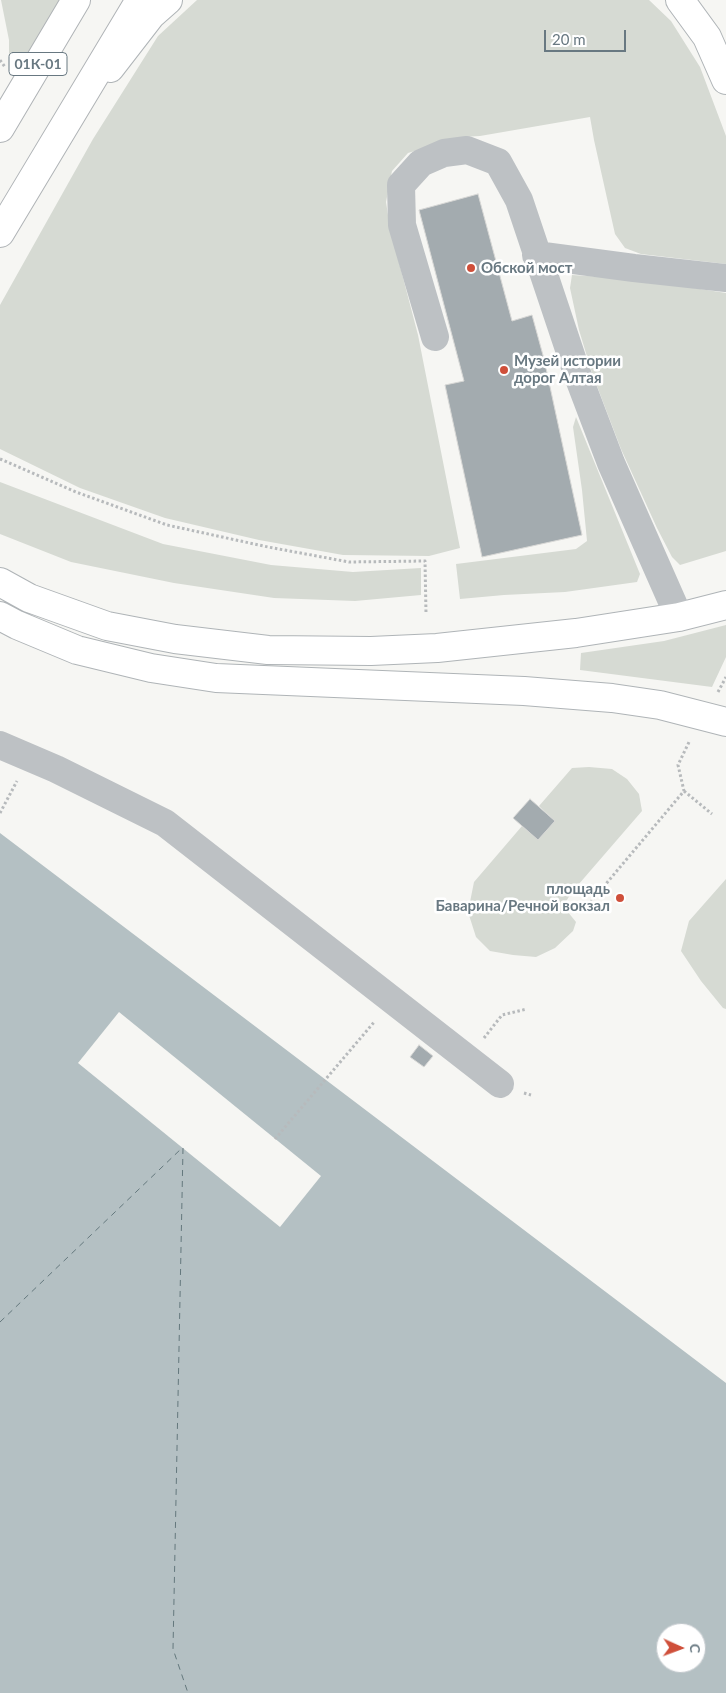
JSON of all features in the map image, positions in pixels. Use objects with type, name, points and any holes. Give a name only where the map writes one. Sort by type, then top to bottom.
[{"type":"main road","name":"01К-01","points":[[0,128],[76,0]]},
{"type":"main road","points":[[0,233],[140,0]]},
{"type":"main road","points":[[64,126],[152,14],[168,0]]},
{"type":"main road","points":[[680,0],[707,37],[726,80]]},
{"type":"main road","points":[[0,582],[29,598],[107,626],[175,639],[268,650],[371,651],[437,648],[576,632],[679,617],[726,605]]},
{"type":"main road","points":[[0,616],[77,650],[152,668],[216,678],[524,691],[612,698],[651,704],[716,719]]},
{"type":"street","points":[[435,337],[402,225],[401,185],[421,164],[444,153],[467,150],[498,162],[518,200],[578,376],[612,463],[679,617]]},
{"type":"street","points":[[536,255],[726,278]]},
{"type":"street","points":[[0,745],[56,769],[165,823],[500,1084]]},
{"type":"path","points":[[1,461],[76,492],[167,525],[348,562],[425,561],[426,614]]},
{"type":"path","points":[[712,814],[684,790],[678,765],[692,736],[716,719],[726,677]]},
{"type":"path","points":[[584,910],[684,790]]},
{"type":"path","points":[[0,813],[11,793]]},
{"type":"path","points":[[480,1042],[502,1015],[527,1010]]},
{"type":"path","points":[[275,1138],[364,1033]]},
{"type":"shaded area","points":[[1,0],[62,0],[18,72],[9,66],[9,40]]},
{"type":"shaded area","points":[[197,0],[649,0],[671,21],[700,67],[726,136],[726,264],[641,254],[625,248],[615,234],[590,117],[480,136],[462,137],[408,153],[392,171],[386,202],[390,228],[418,335],[460,548],[429,556],[343,555],[259,540],[165,518],[80,488],[0,449],[0,305],[93,139],[158,36]]},
{"type":"shaded area","points":[[572,275],[636,279],[726,293],[726,551],[680,565],[672,557],[621,449],[592,373],[579,330],[570,288]]},
{"type":"shaded area","points":[[576,417],[640,574],[637,582],[565,592],[460,599],[456,564],[576,549],[587,541],[573,427]]},
{"type":"shaded area","points":[[0,482],[163,544],[271,565],[353,572],[421,568],[421,595],[355,601],[274,598],[174,583],[71,562],[0,534]]},
{"type":"shaded area","points":[[726,625],[726,657],[712,687],[580,670],[581,653],[664,641]]},
{"type":"shaded area","points":[[572,768],[612,769],[627,779],[639,794],[642,811],[572,892],[563,906],[576,922],[573,931],[555,948],[536,957],[490,951],[476,937],[468,912],[474,882],[522,826],[538,840],[555,821],[539,806]]},
{"type":"shaded area","points":[[0,833],[726,1383],[726,1693],[0,1693]]},
{"type":"shaded area","points":[[726,879],[726,1009],[723,1008],[701,981],[681,951],[689,921]]},
{"type":"pier","points":[[119,1012],[321,1176],[280,1227],[78,1063]]},
{"type":"building","name":"Музей истории дорог Алтая","points":[[478,194],[512,321],[532,315],[544,359],[582,535],[482,557],[445,385],[464,381],[419,210]]},
{"type":"building","points":[[530,799],[555,821],[538,840],[513,818]]},
{"type":"building","points":[[419,1045],[433,1056],[424,1067],[410,1057]]},
{"type":"ferry route","points":[[0,1322],[182,1148]]},
{"type":"ferry route","points":[[183,1148],[173,1649],[188,1693]]},
{"type":"place","name":"Обской мост","points":[[471,268]]},
{"type":"place","name":"Музей истории дорог Алтая","points":[[504,370]]},
{"type":"place","name":"площадь Баварина/Речной вокзал","points":[[620,898]]}]
